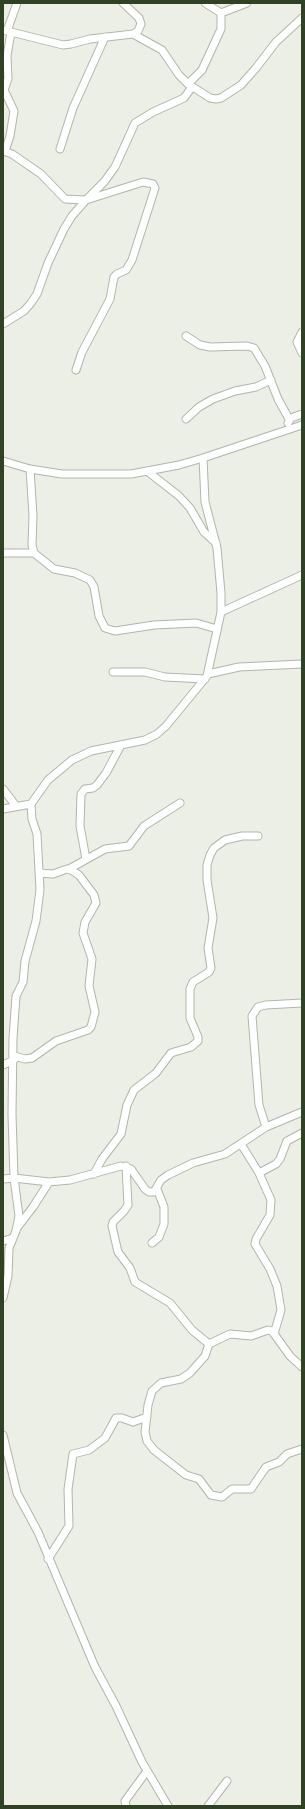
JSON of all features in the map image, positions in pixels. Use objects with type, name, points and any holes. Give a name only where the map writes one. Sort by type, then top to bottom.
[{"type":"street","points":[[17,3],[7,31],[8,79],[4,90],[14,111],[10,136],[4,151],[12,154],[41,174],[66,200],[86,200],[143,182],[149,182],[153,184],[155,188],[132,260],[126,270],[114,277],[110,299],[82,352],[76,370]]},
{"type":"street","points":[[7,31],[63,44],[72,44],[90,39],[133,34],[138,31],[141,24],[139,18],[123,3]]},
{"type":"street","points":[[205,3],[221,13]]},
{"type":"street","points":[[221,13],[247,3]]},
{"type":"street","points":[[3,324],[24,311],[37,294],[48,263],[64,229],[72,216],[115,168],[135,123],[153,112],[184,98],[190,86],[202,70],[214,46],[221,28],[221,13]]},
{"type":"street","points":[[133,34],[162,50],[179,75],[190,86],[210,98],[216,99],[229,94],[249,76],[276,42],[302,18]]},
{"type":"street","points":[[60,149],[73,108],[105,37]]},
{"type":"street","points":[[302,332],[297,342],[302,353]]},
{"type":"street","points":[[186,336],[200,345],[210,347],[247,346],[254,348],[265,366],[278,399],[290,419],[288,430]]},
{"type":"street","points":[[186,419],[199,407],[213,399],[271,380]]},
{"type":"street","points":[[290,419],[302,414]]},
{"type":"street","points":[[3,461],[30,469],[69,475],[112,474],[147,471],[203,458],[288,430],[300,428]]},
{"type":"street","points":[[3,1298],[8,1276],[9,1248],[17,1228],[19,1216],[14,1178],[12,1114],[14,1058],[13,1038],[16,996],[23,982],[26,953],[36,921],[40,890],[38,834],[32,819],[31,804],[48,780],[72,760],[91,751],[145,740],[157,734],[166,726],[207,676],[221,612],[220,571],[216,543],[205,502],[203,458]]},
{"type":"street","points":[[30,469],[33,516],[32,545],[34,553],[41,560],[58,570],[75,572],[90,580],[94,587],[99,616],[102,623],[108,630],[196,623],[217,629]]},
{"type":"street","points":[[147,471],[169,487],[185,502],[204,532],[216,543]]},
{"type":"street","points":[[3,553],[34,553]]},
{"type":"street","points":[[221,612],[302,576]]},
{"type":"street","points":[[113,672],[139,671],[165,677],[207,676],[239,667],[302,664]]},
{"type":"street","points":[[86,859],[80,826],[80,794],[85,789],[93,788],[97,785],[106,773],[121,745]]},
{"type":"street","points":[[3,789],[16,806]]},
{"type":"street","points":[[40,873],[52,874],[69,869],[105,849],[129,846],[144,826],[180,803]]},
{"type":"street","points":[[3,809],[31,804]]},
{"type":"street","points":[[94,1174],[102,1159],[121,1134],[127,1105],[134,1090],[156,1073],[171,1054],[191,1047],[198,1041],[198,1037],[190,1018],[190,989],[193,982],[209,972],[211,968],[208,948],[213,918],[207,880],[207,865],[214,848],[229,839],[242,836],[258,836]]},
{"type":"street","points":[[3,1064],[14,1058],[32,1058],[56,1041],[88,1030],[93,1024],[95,1008],[89,986],[92,959],[83,934],[86,922],[96,901],[94,895],[79,875],[69,869]]},
{"type":"street","points":[[266,1128],[259,1105],[252,1016],[258,1007],[266,1005],[302,1003]]},
{"type":"street","points":[[3,1179],[14,1178],[49,1182],[70,1180],[121,1166],[126,1166],[135,1174],[145,1189],[151,1192],[157,1189],[161,1180],[168,1175],[193,1163],[219,1157],[266,1128],[302,1112]]},
{"type":"street","points":[[259,1173],[276,1164],[280,1159],[285,1144],[289,1139],[302,1134]]},
{"type":"street","points":[[241,1144],[259,1173],[268,1190],[271,1200],[270,1215],[256,1239],[255,1244],[270,1269],[277,1286],[281,1310],[274,1334]]},
{"type":"street","points":[[126,1166],[128,1205],[112,1224],[118,1252],[130,1268],[136,1282],[170,1303],[192,1330],[209,1344]]},
{"type":"street","points":[[17,1228],[49,1182]]},
{"type":"street","points":[[152,1243],[159,1237],[164,1224],[164,1207],[157,1189]]},
{"type":"street","points":[[3,1241],[13,1238]]},
{"type":"street","points":[[302,1367],[290,1356],[274,1334],[268,1330],[250,1336],[233,1334],[209,1344],[205,1356],[184,1377],[167,1381],[156,1386],[150,1397],[145,1437],[154,1450],[186,1476],[200,1479],[212,1495],[223,1497],[232,1489],[251,1489],[268,1466],[277,1463],[287,1454],[302,1449]]},
{"type":"street","points":[[48,1559],[69,1526],[68,1489],[73,1454],[89,1450],[105,1438],[116,1418],[122,1418],[133,1422],[147,1417]]},
{"type":"street","points":[[3,1435],[17,1493],[32,1520],[95,1667],[116,1706],[147,1771],[168,1806]]},
{"type":"street","points":[[126,1806],[125,1801],[147,1771]]},
{"type":"street","points":[[208,1806],[227,1781]]}]
